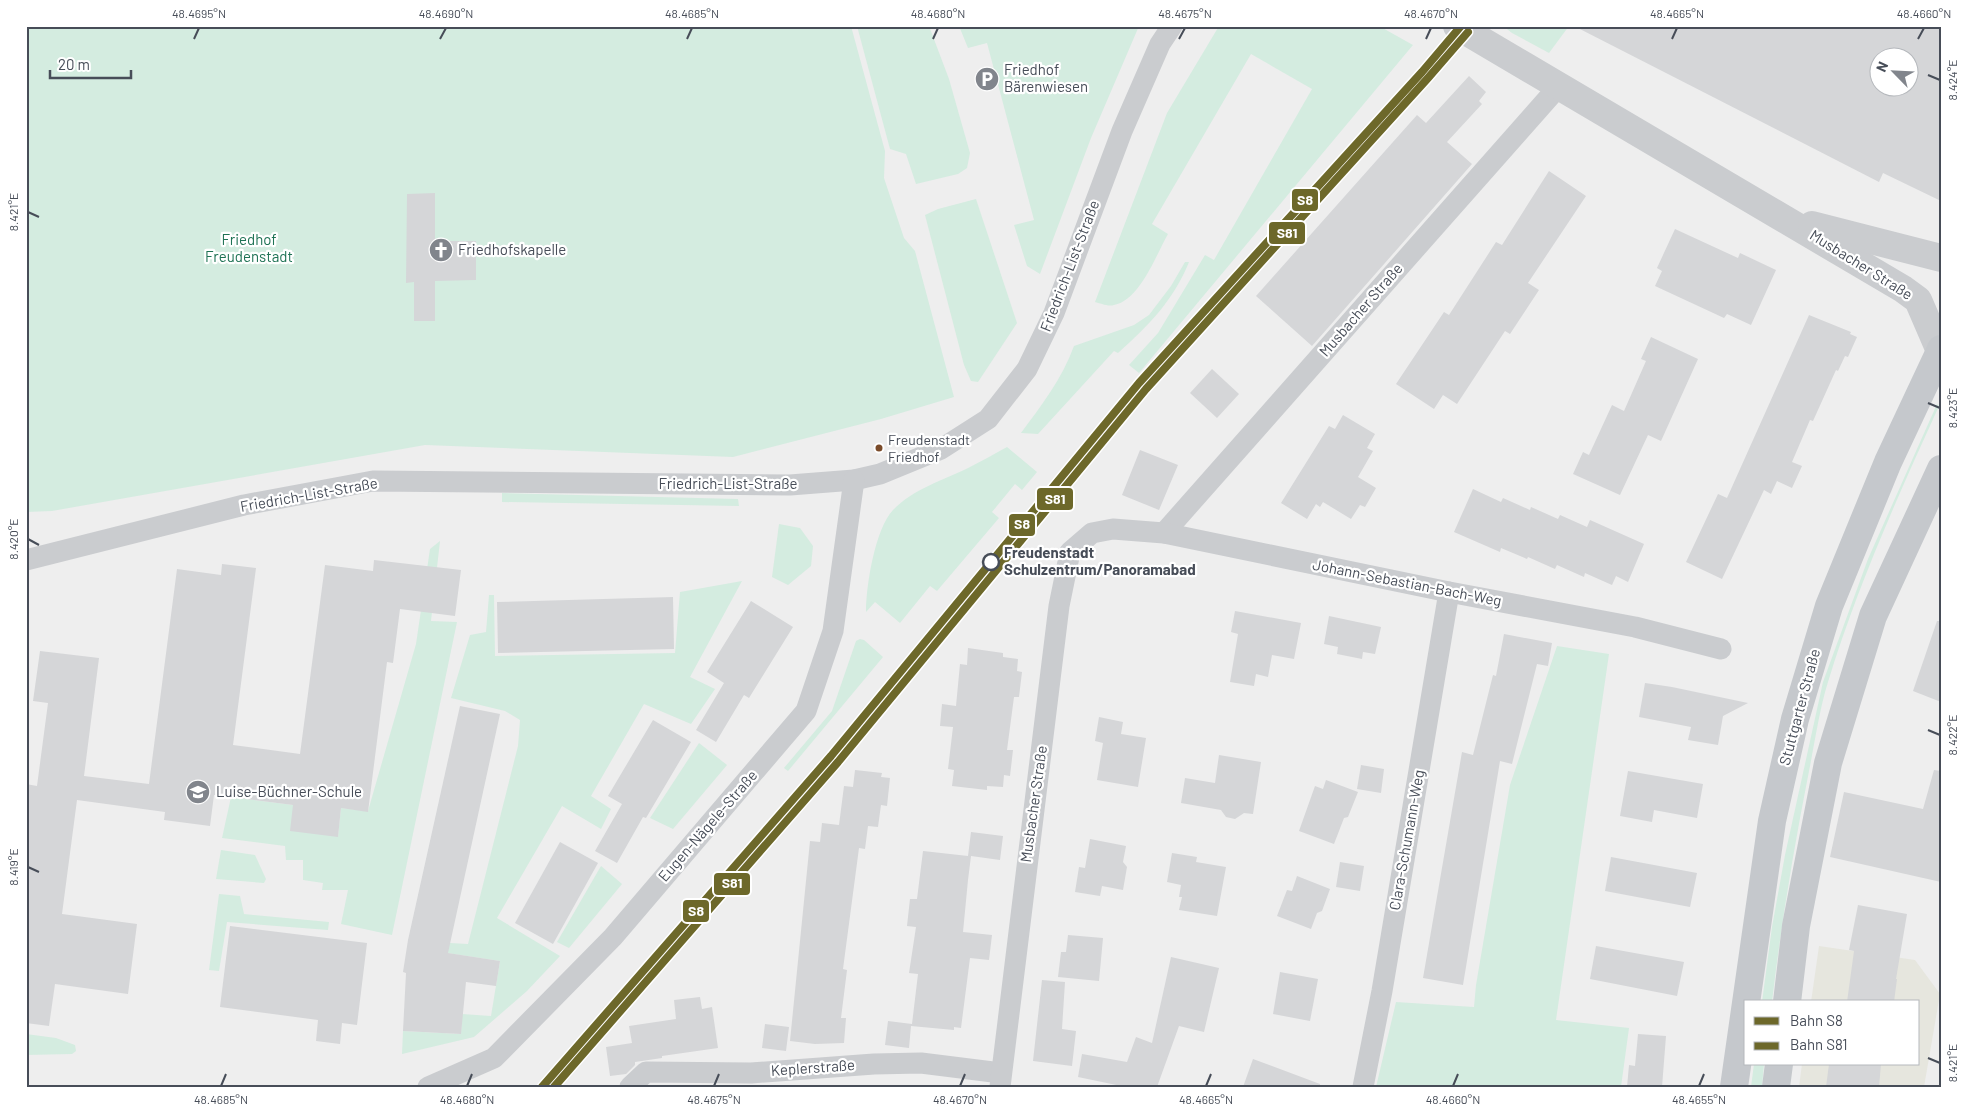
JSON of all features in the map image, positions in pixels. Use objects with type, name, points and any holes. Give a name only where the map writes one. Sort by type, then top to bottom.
[{"type":"main road","name":"Stuttgarter Straße","points":[[1745,1000],[1772,821],[1795,719],[1828,606],[1888,462],[1940,350]]},
{"type":"main road","points":[[1786,1000],[1796,926],[1828,763],[1873,616],[1941,469]]},
{"type":"main road","name":"Stuttgarter Straße","points":[[1734,1087],[1744,1005]]},
{"type":"main road","points":[[1776,1087],[1779,1066]]},
{"type":"street","name":"Friedrich-List-Straße","points":[[26,560],[244,505],[373,481],[790,485],[854,480],[880,474],[941,449],[988,419],[1027,370],[1054,313],[1122,131],[1160,44],[1172,26]]},
{"type":"street","name":"Musbacher Straße","points":[[1457,26],[1903,289],[1918,300],[1940,350]]},
{"type":"street","name":"Musbacher Straße","points":[[1164,533],[1559,86]]},
{"type":"street","name":"Musbacher Straße","points":[[1782,217],[1941,258]]},
{"type":"street","name":"Eugen-Nägele-Straße","points":[[428,1087],[494,1058],[613,937],[806,711],[833,631],[854,480]]},
{"type":"street","name":"Johann-Sebastian-Bach-Weg","points":[[1092,533],[1113,529],[1164,533],[1449,592],[1635,627],[1721,649]]},
{"type":"street","name":"Musbacher Straße","points":[[1004,1083],[1030,826],[1037,798],[1059,606],[1070,552],[1092,533]]},
{"type":"street","name":"Clara-Schumann-Weg","points":[[1363,1087],[1382,990],[1449,592]]},
{"type":"street","name":"Keplerstraße","points":[[630,1087],[646,1072],[751,1073],[874,1064],[921,1063],[1004,1083]]},
{"type":"shaded area","points":[[1819,946],[1915,960],[1940,994],[1924,1087],[1799,1087],[1802,1066],[1920,1066],[1920,1000],[1811,1000]]},
{"type":"green space","name":"Friedhof Freudenstadt","points":[[26,26],[851,26],[885,151],[884,178],[904,238],[915,251],[954,397],[881,419],[733,457],[425,445],[52,511],[26,512]]},
{"type":"green space","points":[[857,26],[929,26],[949,79],[970,153],[967,168],[958,174],[916,184],[906,154],[890,149]]},
{"type":"green space","points":[[959,26],[1139,26],[1091,138],[1040,274],[1027,266],[1014,225],[1034,220],[987,43],[968,48]]},
{"type":"green space","points":[[1219,26],[1379,26],[1413,45],[1139,373],[1129,365],[1158,333],[1205,255],[1214,260],[1312,89],[1251,54],[1152,224],[1168,234],[1146,276],[1132,295],[1123,301],[1112,305],[1095,302],[1167,113]]},
{"type":"green space","points":[[1503,26],[1569,26],[1549,53]]},
{"type":"green space","points":[[976,199],[1017,323],[978,382],[971,381],[964,365],[925,215],[938,209]]},
{"type":"green space","points":[[1185,262],[1189,262],[1176,289],[1150,322],[1118,353],[1114,351],[1038,434],[1021,433],[1057,381],[1074,346],[1134,325],[1149,315],[1171,286]]},
{"type":"green space","points":[[1937,404],[1939,406],[1865,577],[1828,682],[1793,857],[1772,1000],[1762,1000],[1772,927],[1785,855],[1823,682],[1868,559]]},
{"type":"green space","points":[[1007,447],[1037,472],[1022,490],[1015,484],[992,512],[999,518],[937,591],[930,586],[900,623],[875,602],[866,612],[873,558],[881,530],[893,510],[919,491]]},
{"type":"green space","points":[[502,493],[738,499],[739,506],[502,502]]},
{"type":"green space","points":[[779,524],[800,528],[813,546],[811,566],[788,585],[772,577]]},
{"type":"green space","points":[[440,541],[431,621],[457,622],[392,935],[341,924],[348,890],[322,890],[323,883],[303,880],[303,860],[286,860],[285,846],[222,838],[231,797],[293,805],[338,836],[341,808],[368,811],[416,644],[430,549]]},
{"type":"green space","points":[[742,581],[690,677],[715,689],[691,724],[644,704],[591,796],[611,809],[601,829],[562,806],[497,918],[560,956],[527,991],[474,1037],[402,1054],[403,1031],[461,1034],[462,1014],[491,1016],[500,961],[407,947],[450,943],[468,944],[518,746],[520,720],[505,711],[451,698],[470,635],[486,632],[489,595],[494,595],[495,656],[675,653],[680,592]]},
{"type":"green space","points":[[864,640],[883,657],[788,771],[784,768],[832,711],[856,641]]},
{"type":"green space","points":[[1557,646],[1609,654],[1556,1020],[1629,1028],[1621,1087],[1376,1087],[1396,1002],[1474,1007],[1476,985],[1510,785]]},
{"type":"green space","points":[[699,743],[727,765],[673,829],[650,818]]},
{"type":"green space","points":[[221,850],[255,855],[266,879],[264,883],[216,879]]},
{"type":"green space","points":[[601,866],[622,884],[569,948],[557,942]]},
{"type":"green space","points":[[219,894],[240,896],[244,914],[329,922],[328,930],[227,922],[219,971],[209,970]]},
{"type":"green space","points":[[26,1034],[56,1038],[75,1045],[76,1051],[72,1054],[26,1055]]},
{"type":"green space","points":[[1754,1066],[1764,1066],[1762,1087],[1751,1087]]},
{"type":"building","points":[[1574,26],[1941,26],[1941,201],[1883,173],[1879,182]]},
{"type":"building","points":[[1469,76],[1486,92],[1479,101],[1482,104],[1447,142],[1472,164],[1312,346],[1256,296],[1417,115],[1426,123]]},
{"type":"building","points":[[1549,171],[1586,196],[1528,283],[1539,290],[1510,334],[1505,331],[1457,404],[1443,395],[1434,409],[1396,384],[1444,312],[1449,315],[1496,242],[1502,245]]},
{"type":"building","name":"Friedhofskapelle","points":[[435,193],[435,241],[476,241],[476,280],[435,281],[435,321],[414,321],[414,282],[406,283],[407,194]]},
{"type":"building","points":[[1675,229],[1738,258],[1740,253],[1776,270],[1751,325],[1727,314],[1724,318],[1655,286],[1662,271],[1657,268]]},
{"type":"building","points":[[1809,315],[1851,332],[1850,334],[1857,337],[1848,357],[1845,356],[1838,371],[1836,370],[1813,421],[1810,420],[1792,462],[1802,466],[1792,488],[1777,481],[1771,494],[1764,490],[1722,579],[1686,562],[1718,494],[1727,498]]},
{"type":"building","points":[[1651,337],[1698,359],[1661,441],[1648,435],[1620,495],[1573,474],[1583,452],[1589,455],[1612,405],[1624,411],[1646,361],[1641,359]]},
{"type":"building","points":[[1212,369],[1239,394],[1217,418],[1190,393]]},
{"type":"building","points":[[1343,415],[1375,434],[1367,448],[1373,451],[1358,477],[1376,488],[1365,507],[1360,505],[1351,519],[1323,502],[1320,507],[1316,504],[1307,519],[1281,503],[1329,426],[1335,429]]},
{"type":"building","points":[[1140,450],[1178,465],[1159,510],[1122,495]]},
{"type":"building","points":[[1473,489],[1501,502],[1503,498],[1530,510],[1531,507],[1558,519],[1560,515],[1587,527],[1590,520],[1644,544],[1628,582],[1616,576],[1612,585],[1585,573],[1584,577],[1557,565],[1555,569],[1501,548],[1500,552],[1454,532]]},
{"type":"building","name":"Luise-Büchner-Schule","points":[[374,560],[461,570],[455,616],[400,609],[393,663],[387,662],[368,812],[341,808],[338,837],[290,831],[293,805],[214,795],[210,826],[164,820],[165,812],[77,800],[62,914],[137,924],[128,994],[55,984],[49,1026],[26,1023],[26,784],[37,786],[48,703],[33,701],[40,651],[99,658],[84,776],[149,784],[177,569],[221,575],[222,564],[256,568],[233,745],[300,754],[325,565],[373,571]]},
{"type":"building","points":[[673,597],[674,649],[498,653],[497,602]]},
{"type":"building","points":[[751,601],[793,627],[749,698],[744,695],[716,742],[696,730],[724,683],[707,672]]},
{"type":"building","points":[[1235,611],[1301,623],[1294,659],[1272,655],[1268,677],[1256,674],[1254,686],[1230,682],[1238,634],[1231,632]]},
{"type":"building","points":[[1329,616],[1381,627],[1375,654],[1363,652],[1362,659],[1337,654],[1338,647],[1324,644]]},
{"type":"building","points":[[1937,621],[1941,621],[1941,702],[1913,691]]},
{"type":"building","points":[[1504,634],[1552,643],[1548,666],[1537,664],[1512,764],[1500,761],[1463,985],[1423,978],[1462,752],[1473,755],[1493,675],[1496,676]]},
{"type":"building","points":[[968,648],[1003,653],[1003,657],[1018,659],[1017,671],[1022,672],[1019,697],[1014,697],[1007,750],[1013,750],[1010,776],[1004,775],[1003,787],[987,786],[987,790],[952,786],[954,770],[948,769],[953,727],[940,726],[942,704],[956,706],[960,664],[967,665]]},
{"type":"building","points":[[1645,683],[1748,703],[1723,716],[1718,745],[1688,740],[1691,727],[1639,717]]},
{"type":"building","points":[[460,706],[500,714],[448,953],[500,961],[496,986],[466,982],[461,1034],[403,1031],[406,973],[403,972],[408,940]]},
{"type":"building","points":[[1099,717],[1123,722],[1121,734],[1146,738],[1138,787],[1097,780],[1103,743],[1095,741]]},
{"type":"building","points":[[653,720],[691,742],[646,818],[643,817],[617,863],[595,851],[622,804],[608,796]]},
{"type":"building","points":[[1219,755],[1261,762],[1253,814],[1244,813],[1235,819],[1226,817],[1221,810],[1181,803],[1185,778],[1215,783]]},
{"type":"building","points":[[1361,765],[1384,769],[1381,793],[1357,789]]},
{"type":"building","points":[[855,770],[882,773],[881,777],[890,778],[887,806],[881,805],[878,827],[868,826],[865,849],[859,848],[843,969],[847,970],[841,1018],[846,1018],[844,1043],[815,1044],[790,1041],[810,841],[820,842],[822,823],[839,825],[844,786],[853,787]]},
{"type":"building","points":[[1934,770],[1941,771],[1941,882],[1830,857],[1844,792],[1923,809]]},
{"type":"building","points":[[1628,771],[1703,784],[1697,818],[1654,810],[1652,822],[1620,816]]},
{"type":"building","points":[[1326,780],[1358,792],[1348,817],[1344,818],[1334,844],[1299,831],[1315,786],[1323,789]]},
{"type":"building","points":[[971,832],[1003,836],[1000,860],[971,856],[968,880],[963,932],[992,935],[989,960],[970,958],[961,1028],[954,1027],[954,1030],[911,1026],[909,1048],[885,1045],[888,1021],[912,1024],[918,974],[909,973],[916,927],[907,926],[910,899],[917,899],[923,851],[968,856]]},
{"type":"building","points":[[1090,839],[1126,846],[1123,862],[1127,867],[1123,890],[1102,886],[1100,896],[1075,892],[1079,867],[1085,868]]},
{"type":"building","points":[[560,842],[598,863],[553,944],[515,923]]},
{"type":"building","points":[[1172,853],[1197,857],[1196,862],[1226,867],[1217,916],[1179,910],[1182,897],[1179,897],[1181,885],[1167,882]]},
{"type":"building","points":[[1611,857],[1697,873],[1690,907],[1605,891]]},
{"type":"building","points":[[1340,862],[1364,866],[1360,891],[1336,887]]},
{"type":"building","points":[[1297,876],[1330,889],[1322,911],[1317,913],[1311,929],[1277,916],[1287,890],[1292,891]]},
{"type":"building","points":[[1858,905],[1907,914],[1894,1000],[1847,1000],[1854,951],[1849,950]]},
{"type":"building","points":[[230,926],[367,943],[357,1025],[342,1023],[340,1044],[316,1041],[318,1020],[220,1007]]},
{"type":"building","points":[[1068,935],[1103,938],[1099,981],[1058,977],[1061,952],[1066,952]]},
{"type":"building","points":[[1596,946],[1684,962],[1677,996],[1590,979]]},
{"type":"building","points":[[1171,957],[1219,968],[1204,1032],[1179,1026],[1157,1087],[1126,1087],[1078,1077],[1082,1054],[1127,1062],[1136,1037],[1152,1043]]},
{"type":"building","points":[[1280,972],[1318,979],[1310,1021],[1273,1014]]},
{"type":"building","points":[[1042,980],[1065,982],[1062,1029],[1076,1031],[1072,1066],[1033,1061]]},
{"type":"building","points":[[700,997],[702,1009],[712,1007],[718,1048],[635,1062],[635,1065],[626,1074],[610,1076],[606,1047],[632,1043],[629,1026],[676,1019],[674,1000]]},
{"type":"building","points":[[765,1024],[789,1027],[786,1051],[762,1048]]},
{"type":"building","points":[[1638,1034],[1666,1036],[1662,1087],[1627,1087],[1629,1065],[1635,1066]]},
{"type":"building","points":[[1253,1059],[1320,1084],[1320,1087],[1243,1087]]},
{"type":"building","points":[[1829,1066],[1881,1066],[1879,1087],[1826,1087]]},
{"type":"rail line","name":"S8","points":[[542,1087],[831,756],[1139,383],[1422,72],[1461,26]]},
{"type":"rail line","name":"S81","points":[[554,1087],[838,762],[1146,389],[1468,32]]},
{"type":"place","name":"Friedhof Bärenwiesen","points":[[987,79]]},
{"type":"place","name":"Friedhofskapelle","points":[[441,250]]},
{"type":"place","name":"Freudenstadt Friedhof","points":[[879,448]]},
{"type":"place","name":"Freudenstadt Schulzentrum/Panoramabad","points":[[991,562]]},
{"type":"place","name":"Luise-Büchner-Schule","points":[[198,792]]}]
